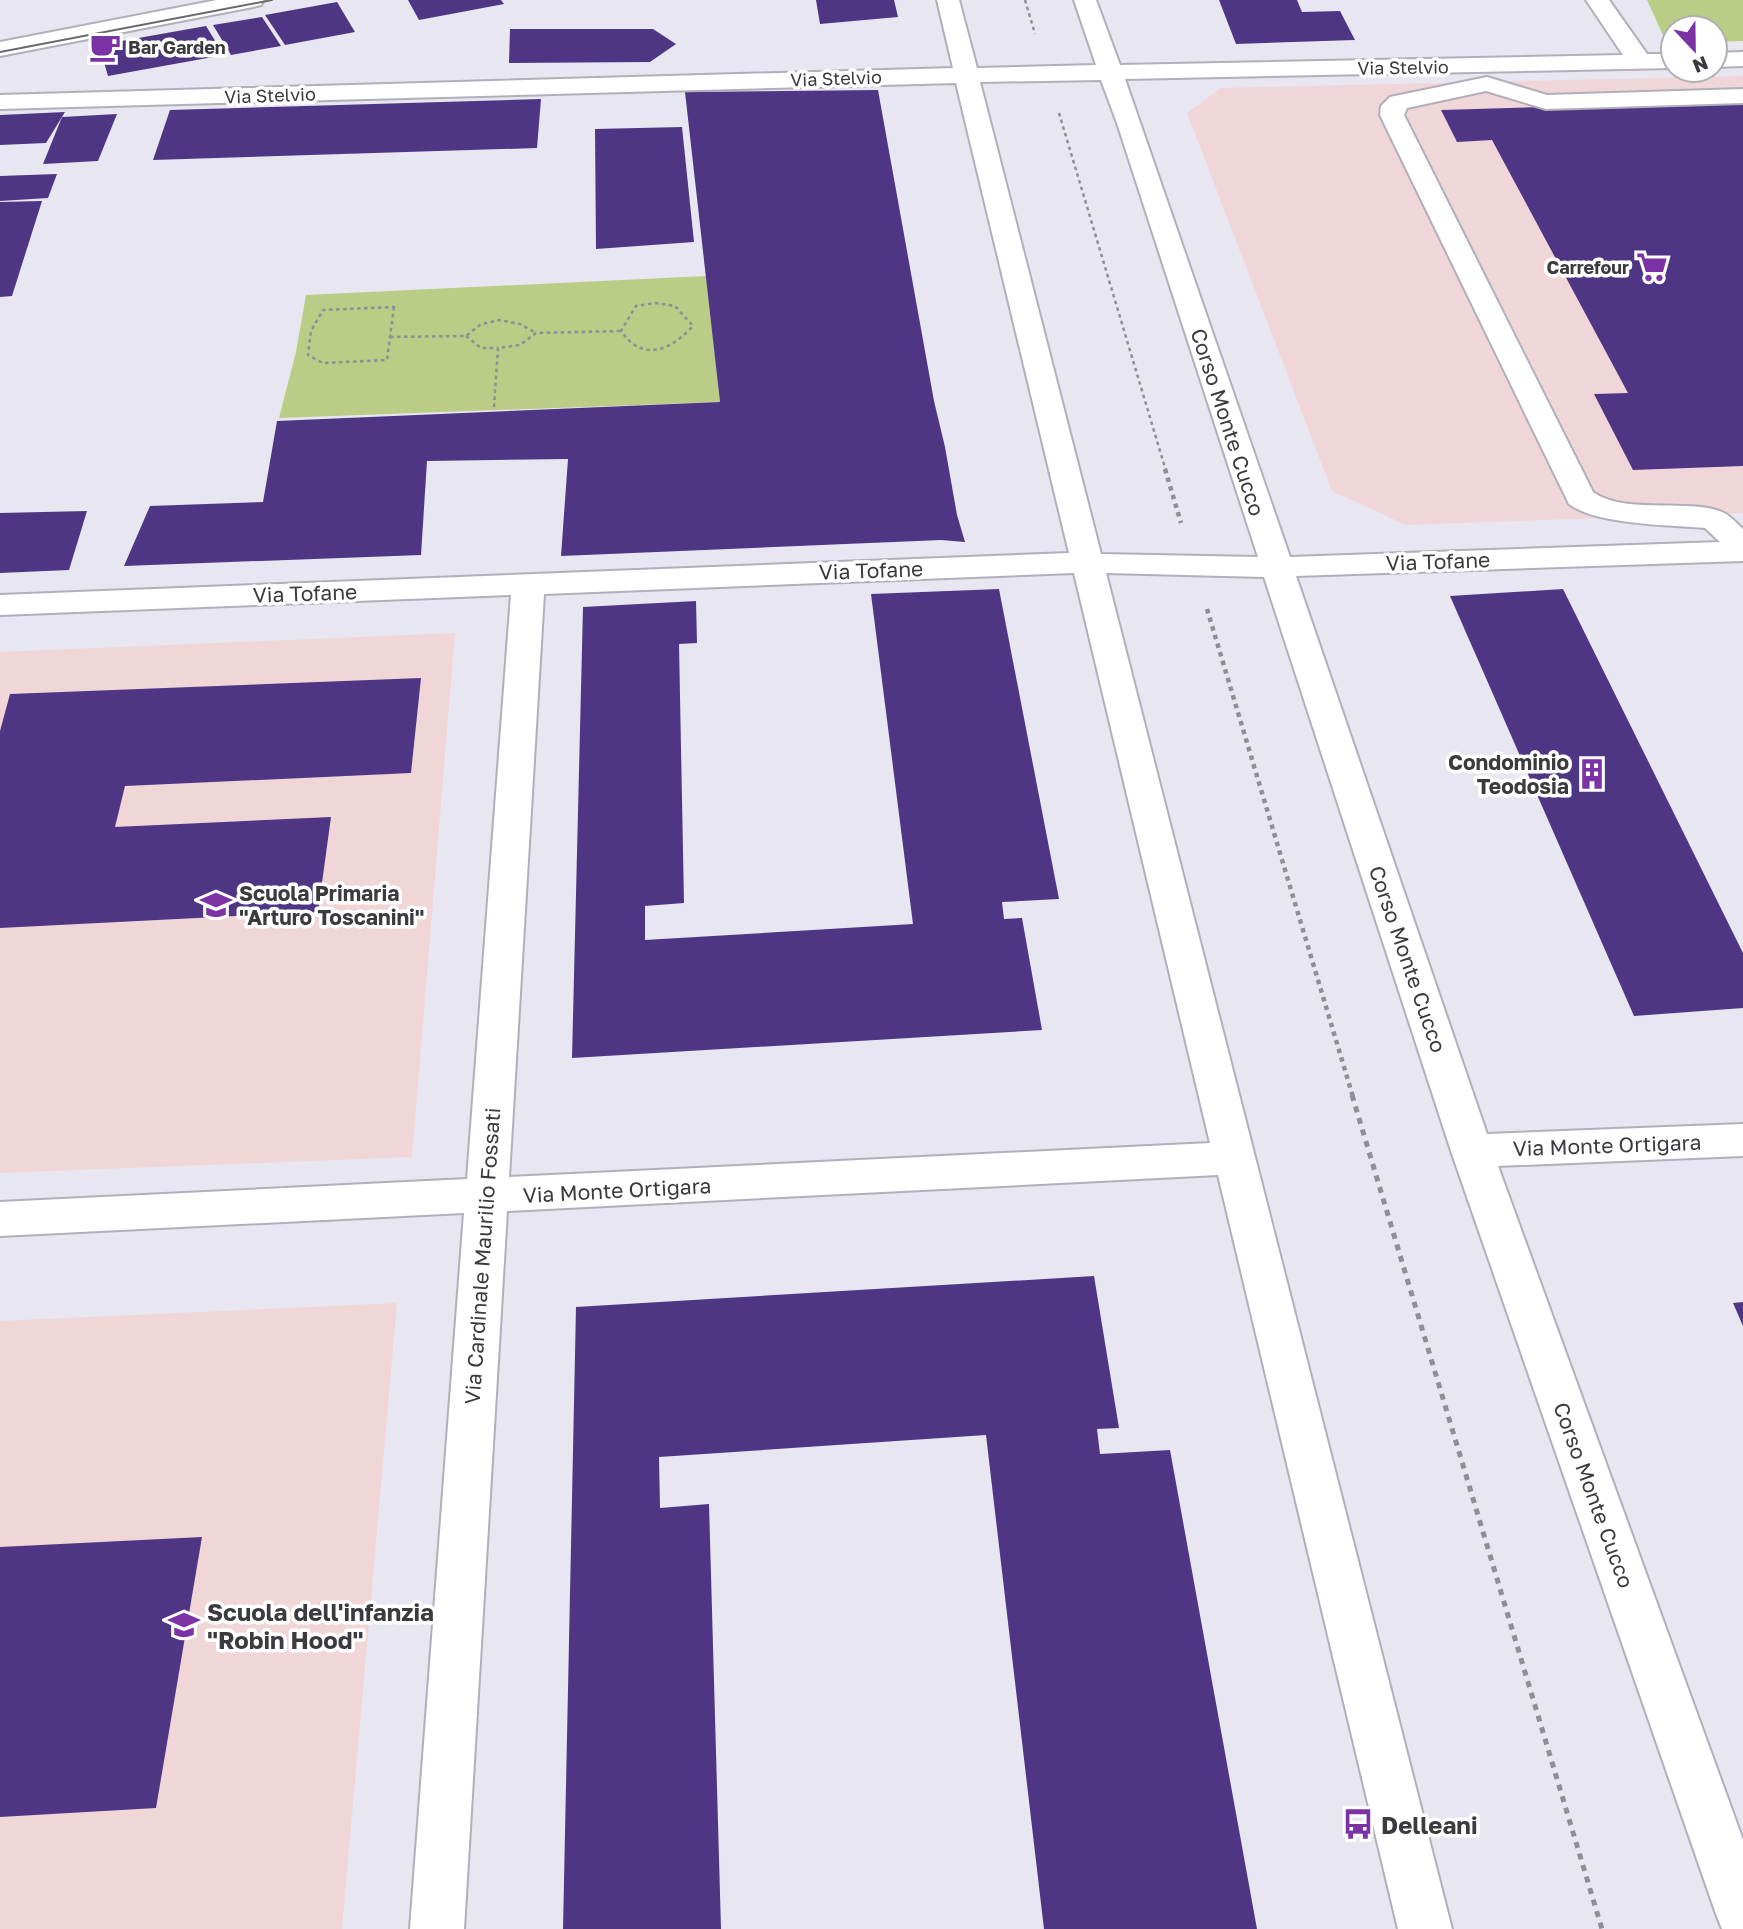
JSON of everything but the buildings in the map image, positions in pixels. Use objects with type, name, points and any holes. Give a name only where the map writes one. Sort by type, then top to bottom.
[{"type":"street","points":[[0,49],[253,0]]},
{"type":"street","points":[[948,0],[1425,1929]]},
{"type":"street","name":"Corso Monte Cucco","points":[[1085,0],[1472,1151],[1743,1914]]},
{"type":"street","points":[[1597,0],[1640,62]]},
{"type":"street","name":"Via Stelvio","points":[[0,102],[967,75],[1483,75],[1659,61]]},
{"type":"street","points":[[1743,96],[1546,102],[1483,75],[1399,102],[1393,106],[1392,115],[1580,497],[1588,503],[1633,513],[1714,519],[1743,549]]},
{"type":"street","name":"Via Tofane","points":[[0,605],[1086,562],[1277,566],[1743,549]]},
{"type":"street","name":"Via Cardinale Maurilio Fossati","points":[[437,1929],[528,583]]},
{"type":"street","name":"Via Monte Ortigara","points":[[1472,1151],[1743,1140]]},
{"type":"street","name":"Via Monte Ortigara","points":[[0,1219],[1233,1158]]},
{"type":"path","points":[[1025,0],[1602,1929]]},
{"type":"path","points":[[663,301],[681,308],[692,326],[680,342],[655,351],[632,345],[621,331],[636,306],[663,301]]},
{"type":"path","points":[[394,307],[390,337],[387,360],[323,363],[308,355],[307,340],[312,324],[323,310],[394,307]]},
{"type":"path","points":[[467,336],[469,331],[486,322],[506,320],[526,324],[536,333]]},
{"type":"path","points":[[390,337],[467,336],[481,348],[498,348],[520,345],[536,333],[621,331]]},
{"type":"path","points":[[494,407],[498,348]]},
{"type":"shaded area","points":[[1729,76],[1743,76],[1743,513],[1406,525],[1332,491],[1187,113],[1221,88],[1659,78],[1659,84],[1729,84]]},
{"type":"shaded area","name":"Scuola Primaria \"Arturo Toscanini\"","points":[[455,633],[412,1157],[0,1173],[0,652]]},
{"type":"shaded area","name":"Scuola dell'infanzia \"Robin Hood\"","points":[[397,1303],[342,1929],[0,1929],[0,1321]]},
{"type":"green space","points":[[1647,0],[1743,0],[1743,41],[1729,42],[1729,14],[1659,14],[1659,26]]},
{"type":"green space","points":[[706,276],[720,402],[279,418],[296,352],[306,295]]},
{"type":"tram line","points":[[0,52],[272,0]]},
{"type":"place","name":"Bar Garden","points":[[105,47]]},
{"type":"place","name":"Carrefour","points":[[1652,267]]},
{"type":"place","name":"Condominio Teodosia","points":[[1592,774]]},
{"type":"place","name":"Scuola Primaria \"Arturo Toscanini\"","points":[[216,905]]},
{"type":"place","name":"Scuola dell'infanzia \"Robin Hood\"","points":[[184,1625]]},
{"type":"place","name":"Delleani","points":[[1358,1824]]}]
